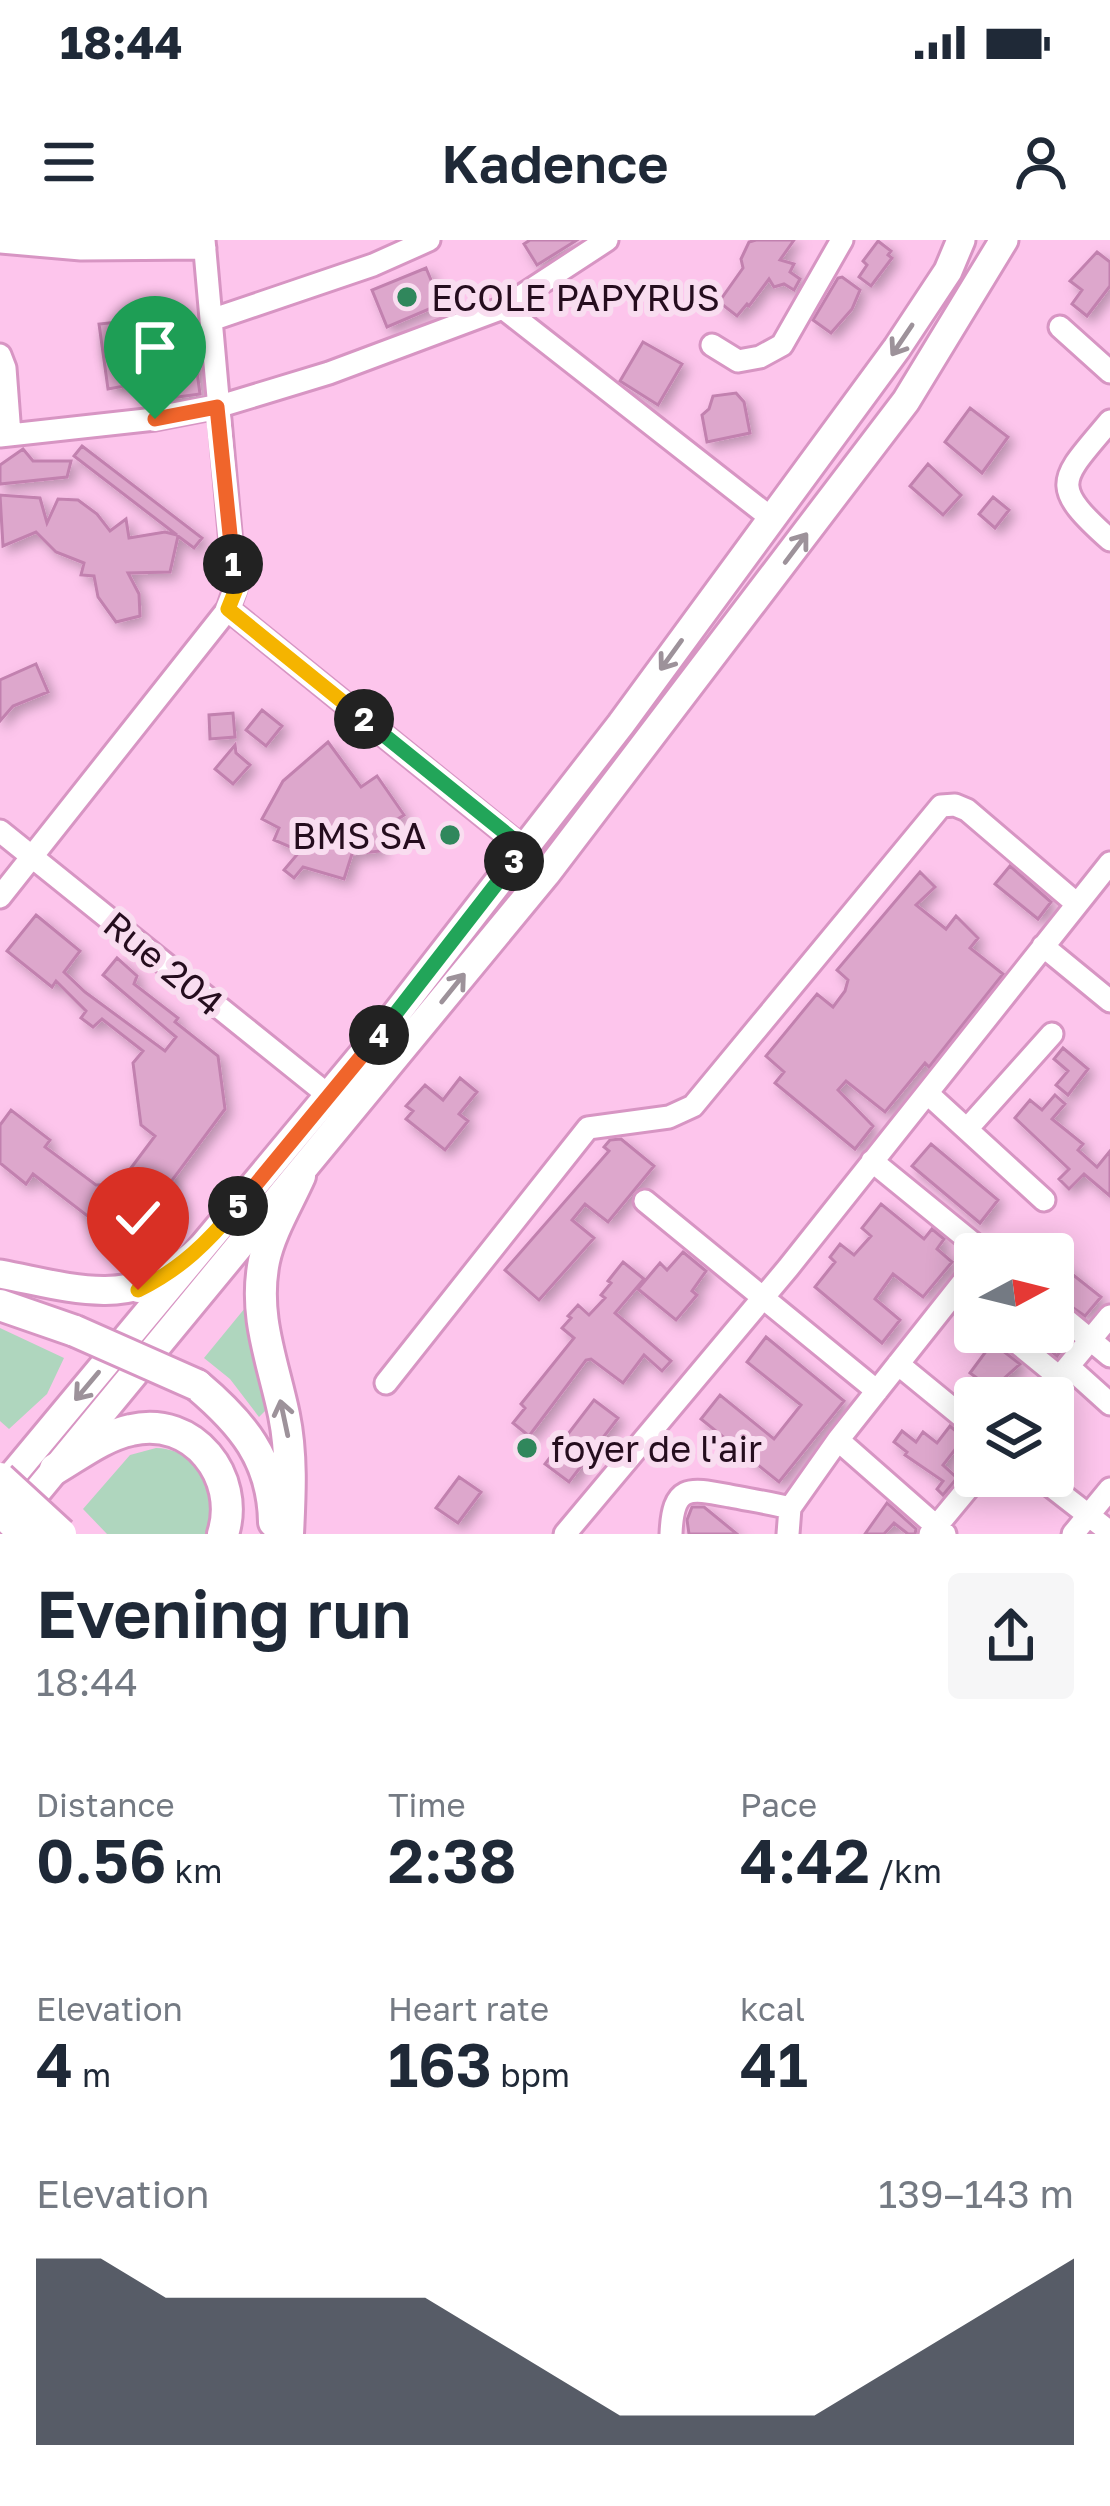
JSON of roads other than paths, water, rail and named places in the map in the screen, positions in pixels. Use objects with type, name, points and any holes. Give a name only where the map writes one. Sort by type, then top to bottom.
[{"type":"highway","points":[[288,1534],[288,1437],[265,1347],[260,1303],[265,1255],[300,1176]]},
{"type":"highway","points":[[0,1305],[75,1331],[197,1385],[234,1416],[259,1454],[274,1506],[274,1534]]},
{"type":"highway","points":[[56,1469],[105,1438],[134,1429],[163,1428],[187,1437],[212,1459],[224,1479],[230,1513],[223,1534]]},
{"type":"highway","points":[[0,1478],[61,1534]]},
{"type":"highway","points":[[0,1510],[24,1534]]},
{"type":"main road","points":[[0,1490],[205,1247],[621,724],[897,348],[948,271],[962,240]]},
{"type":"main road","points":[[2,1534],[546,874],[906,401],[1004,240]]},
{"type":"main road","points":[[0,1274],[92,1291],[138,1290],[205,1247]]},
{"type":"street","points":[[211,320],[373,265],[429,240]]},
{"type":"street","points":[[0,355],[5,368],[5,435],[155,419],[217,407],[329,373],[503,308],[607,240]]},
{"type":"street","points":[[712,345],[738,361],[782,346],[842,240]]},
{"type":"street","points":[[0,242],[81,249],[205,244],[236,589],[228,609],[0,897]]},
{"type":"street","points":[[503,308],[771,518]]},
{"type":"street","points":[[1060,327],[1110,372]]},
{"type":"street","points":[[1110,421],[1070,470],[1067,490],[1074,508],[1110,540]]},
{"type":"street","points":[[228,609],[524,848]]},
{"type":"street","points":[[386,1383],[588,1128],[669,1117],[693,1106],[941,806],[967,810],[1077,904]]},
{"type":"street","name":"Rue 204","points":[[0,831],[328,1095]]},
{"type":"street","points":[[566,1534],[764,1297],[1110,863]]},
{"type":"street","points":[[1043,946],[1110,1001]]},
{"type":"street","points":[[967,1130],[1052,1034]]},
{"type":"street","points":[[927,1093],[1044,1200]]},
{"type":"street","points":[[872,1161],[960,1233]]},
{"type":"street","points":[[645,1201],[877,1391]]},
{"type":"street","points":[[788,1534],[790,1508],[954,1294]]},
{"type":"street","points":[[1060,1377],[1110,1316]]},
{"type":"street","points":[[1074,1327],[1110,1355]]},
{"type":"street","points":[[1036,1353],[1110,1404]]},
{"type":"street","points":[[898,1364],[954,1410]]},
{"type":"street","points":[[838,1440],[937,1532],[963,1497]]},
{"type":"street","points":[[670,1534],[673,1510],[682,1496],[700,1489],[790,1508]]},
{"type":"street","points":[[1073,1534],[1110,1489]]},
{"type":"street","points":[[1065,1497],[1110,1532]]},
{"type":"place","name":"ECOLE PAPYRUS","points":[[407,297]]},
{"type":"place","name":"BMS SA","points":[[450,835]]},
{"type":"place","name":"foyer de l'air","points":[[527,1448]]}]
